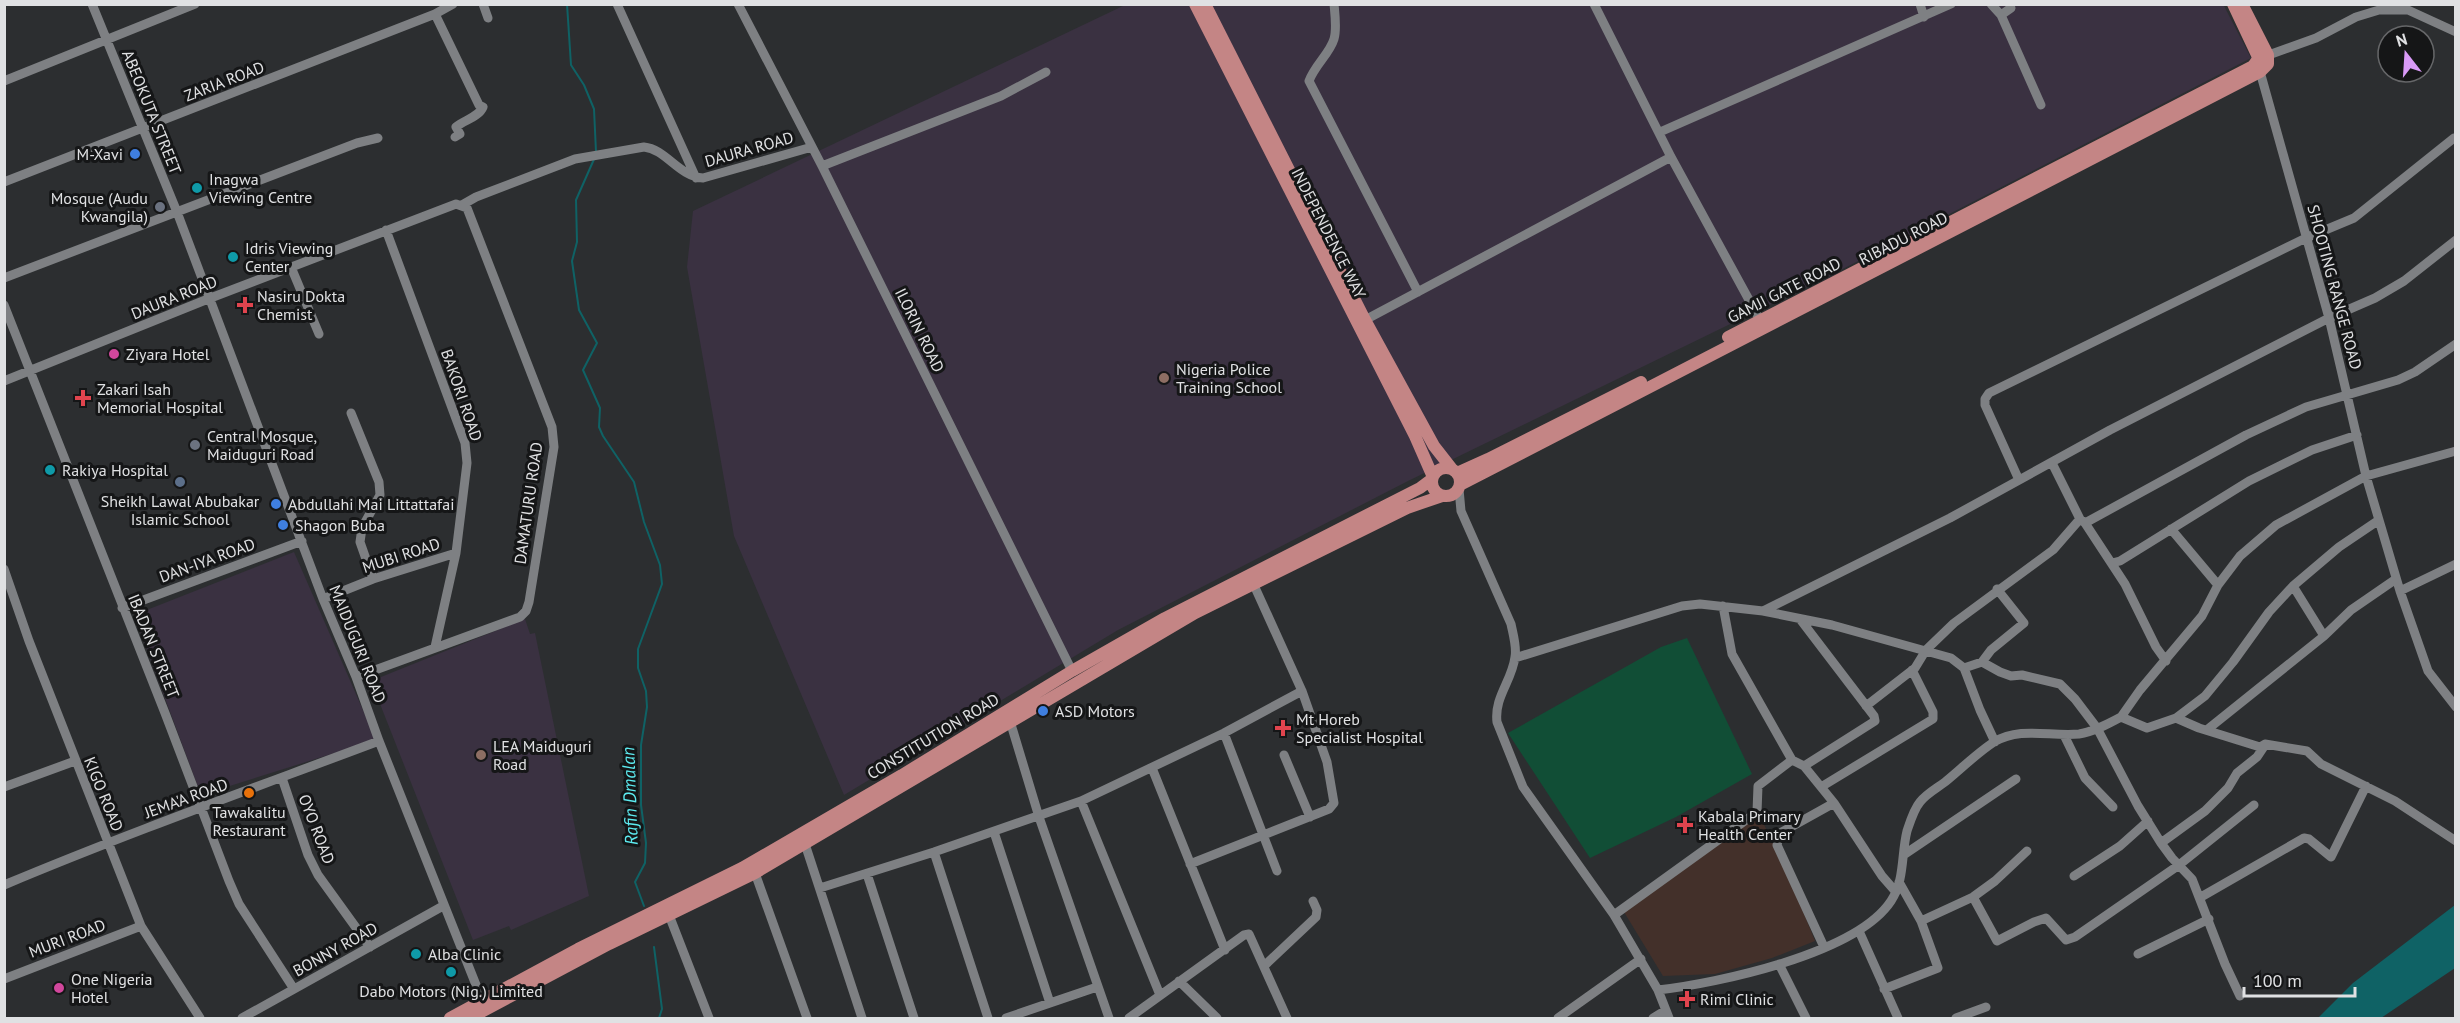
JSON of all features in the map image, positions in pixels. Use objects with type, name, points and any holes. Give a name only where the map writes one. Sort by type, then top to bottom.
[{"type":"main road","name":"INDEPENDENCE WAY","points":[[1195,4],[1415,436],[1433,478],[1433,488],[1445,496]]},
{"type":"main road","name":"INDEPENDENCE WAY","points":[[1205,4],[1365,320],[1434,446],[1457,479]]},
{"type":"main road","points":[[2233,4],[2259,63]]},
{"type":"main road","points":[[2242,4],[2259,63]]},
{"type":"main road","name":"GAMJI GATE ROAD","points":[[1457,479],[1488,459],[1760,321],[1827,291],[2259,63]]},
{"type":"main road","points":[[1457,479],[1492,468],[1827,291]]},
{"type":"main road","name":"CONSTITUTION ROAD","points":[[450,1018],[652,918],[742,868],[904,779],[1010,721],[1154,636],[1253,584],[1413,505],[1445,496],[1457,479],[1441,469],[1420,488],[1206,596],[1072,671],[904,779],[805,844],[754,873],[669,915],[652,918]]},
{"type":"main road","name":"CONSTITUTION ROAD","points":[[470,1018],[636,926]]},
{"type":"street","name":"ABEOKUTA STREET","points":[[92,4],[144,128],[208,299]]},
{"type":"street","points":[[4,81],[195,4]]},
{"type":"street","name":"ZARIA ROAD","points":[[4,182],[435,14],[453,4]]},
{"type":"street","points":[[483,4],[488,18]]},
{"type":"street","points":[[617,4],[696,178]]},
{"type":"street","name":"ILORIN ROAD","points":[[738,4],[822,166],[1072,671]]},
{"type":"street","points":[[1334,4],[1335,37],[1330,48],[1314,68],[1309,81],[1312,91],[1418,292]]},
{"type":"street","points":[[1594,4],[1671,157],[1760,321]]},
{"type":"street","points":[[1920,4],[1924,17]]},
{"type":"street","points":[[1660,132],[1950,4]]},
{"type":"street","points":[[1991,4],[2001,15],[2041,105]]},
{"type":"street","points":[[2001,15],[2011,8]]},
{"type":"street","points":[[2259,63],[2316,38],[2356,16],[2379,10],[2408,10],[2456,32]]},
{"type":"street","points":[[435,14],[478,105],[483,107],[479,114],[456,127],[460,134],[455,137]]},
{"type":"street","name":"SHOOTING RANGE ROAD","points":[[2259,63],[2329,318],[2366,476],[2396,579],[2428,671],[2456,707]]},
{"type":"street","points":[[822,166],[1001,96],[1046,72]]},
{"type":"street","points":[[4,278],[357,143],[378,138]]},
{"type":"street","points":[[2019,480],[1985,405],[1985,399],[1989,393],[2306,238],[2354,218],[2454,138]]},
{"type":"street","name":"DAURA ROAD","points":[[4,381],[386,230],[585,157],[644,147],[653,148],[678,168],[696,178],[703,178],[812,147]]},
{"type":"street","points":[[1365,320],[1671,157]]},
{"type":"street","name":"DAMATURU ROAD","points":[[356,677],[520,617],[526,611],[554,447],[552,427],[471,215],[459,204]]},
{"type":"street","name":"BAKORI ROAD","points":[[386,230],[465,443],[467,462],[456,553],[435,647]]},
{"type":"street","points":[[1762,611],[1950,518],[2110,430],[2329,318],[2375,298],[2404,281],[2456,240]]},
{"type":"street","points":[[291,267],[319,334]]},
{"type":"street","name":"MAIDUGURI ROAD","points":[[208,299],[323,599],[356,677],[378,741],[483,1000]]},
{"type":"street","name":"IBADAN STREET","points":[[4,305],[239,904],[294,989]]},
{"type":"street","points":[[1866,706],[1912,670],[1926,650],[1954,622],[2053,550],[2083,521],[2246,435],[2306,407],[2398,380],[2415,372],[2456,344]]},
{"type":"street","points":[[351,413],[379,482],[380,495],[362,528],[360,542],[373,579]]},
{"type":"street","points":[[2112,563],[2120,561],[2249,481],[2287,461],[2357,435]]},
{"type":"street","points":[[1658,990],[1721,980],[1779,964],[1859,931],[1879,915],[1896,892],[1905,854],[1907,832],[1920,802],[1995,742],[2015,734],[2082,734],[2121,717],[2140,690],[2202,616],[2218,585],[2240,556],[2276,525],[2366,476],[2456,451]]},
{"type":"street","points":[[2052,463],[2083,521],[2125,584],[2156,647],[2166,661]]},
{"type":"street","points":[[1457,479],[1461,511],[1511,624],[1515,658],[1498,699],[1497,722],[1523,787],[1614,915],[1658,990],[1668,1014],[1653,1018]]},
{"type":"street","points":[[1445,496],[1461,511]]},
{"type":"street","points":[[2121,717],[2147,729],[2176,718],[2205,696],[2234,662],[2269,612],[2293,586],[2339,547],[2379,520]]},
{"type":"street","points":[[2171,529],[2218,585]]},
{"type":"street","name":"DAN-IYA ROAD","points":[[122,608],[302,541]]},
{"type":"street","name":"MUBI ROAD","points":[[323,599],[373,579],[456,553]]},
{"type":"street","points":[[2400,591],[2456,564]]},
{"type":"street","name":"KIGO ROAD","points":[[4,569],[75,761],[141,926],[200,1018]]},
{"type":"street","points":[[2208,729],[2247,699],[2284,665],[2324,636],[2368,596],[2396,579]]},
{"type":"street","points":[[1190,864],[1329,809],[1334,803],[1328,762],[1302,691],[1253,584]]},
{"type":"street","points":[[2293,586],[2324,636]]},
{"type":"street","points":[[1964,668],[1982,662],[1991,650],[2024,623],[1997,589]]},
{"type":"street","points":[[1515,658],[1682,606],[1723,606],[1762,611],[1951,658],[1964,668],[1995,742]]},
{"type":"street","points":[[1723,606],[1732,654],[1792,760],[1804,766],[1834,803],[1882,876],[1896,892]]},
{"type":"street","points":[[1800,619],[1874,716],[1873,723],[1804,766]]},
{"type":"street","points":[[1982,662],[2011,676],[2022,675],[2060,684],[2075,699],[2097,728],[2161,843],[2192,879],[2240,996]]},
{"type":"street","points":[[1821,787],[1933,719],[1933,712],[1912,670]]},
{"type":"street","points":[[819,888],[934,852],[1081,801],[1224,733],[1302,691]]},
{"type":"street","points":[[2176,718],[2260,747],[2265,744],[2307,751],[2321,764],[2395,801],[2456,841]]},
{"type":"street","points":[[1010,721],[1039,817],[1108,1018]]},
{"type":"street","points":[[1224,733],[1277,871]]},
{"type":"street","points":[[2064,735],[2085,778],[2113,807]]},
{"type":"street","name":"JEMA'A ROAD","points":[[4,885],[108,842],[202,809],[378,741]]},
{"type":"street","points":[[2161,843],[2205,811],[2228,788],[2237,772],[2257,757],[2265,744]]},
{"type":"street","points":[[1284,754],[1310,817]]},
{"type":"street","points":[[1614,915],[1757,812],[1759,806],[1756,790],[1758,786],[1792,760]]},
{"type":"street","points":[[4,787],[75,761]]},
{"type":"street","points":[[1152,768],[1225,950]]},
{"type":"street","name":"OYO ROAD","points":[[282,778],[308,855],[318,874],[370,947]]},
{"type":"street","points":[[1905,854],[2016,779]]},
{"type":"street","points":[[2201,897],[2304,838],[2309,839],[2331,856],[2366,786]]},
{"type":"street","points":[[1081,801],[1160,995]]},
{"type":"street","points":[[1824,947],[1777,845],[1780,833],[1834,803]]},
{"type":"street","points":[[1973,897],[1997,941],[2046,918],[2066,940],[2075,937],[2129,901],[2179,865],[2254,805]]},
{"type":"street","points":[[2074,876],[2120,846],[2148,821]]},
{"type":"street","points":[[994,832],[1050,1003]]},
{"type":"street","points":[[805,844],[862,1018]]},
{"type":"street","points":[[1921,921],[1973,897],[1995,882],[2027,851]]},
{"type":"street","points":[[934,852],[988,1018]]},
{"type":"street","points":[[754,873],[807,1018]]},
{"type":"street","points":[[867,874],[914,1018]]},
{"type":"street","points":[[1884,989],[1938,968],[1921,921],[1899,882]]},
{"type":"street","points":[[1264,966],[1316,917],[1317,910],[1313,901]]},
{"type":"street","name":"BONNY ROAD","points":[[242,1018],[443,906]]},
{"type":"street","points":[[669,915],[709,1018]]},
{"type":"street","points":[[2138,954],[2209,919]]},
{"type":"street","name":"MURI ROAD","points":[[4,979],[141,926]]},
{"type":"street","points":[[1859,931],[1898,1018]]},
{"type":"street","points":[[1129,1018],[1244,935],[1249,934],[1287,1018]]},
{"type":"street","points":[[1558,1018],[1641,959]]},
{"type":"street","points":[[1779,964],[1806,1018]]},
{"type":"street","points":[[1179,981],[1217,1018]]},
{"type":"street","points":[[1006,1018],[1097,987]]},
{"type":"street","points":[[1956,1018],[1986,1007]]},
{"type":"street","points":[[1140,1011],[1148,1018]]},
{"type":"shaded area","name":"Nigeria Police Training School","points":[[2223,4],[2251,58],[1833,274],[1408,481],[1118,630],[844,795],[734,536],[687,267],[693,211],[1125,5]]},
{"type":"shaded area","points":[[294,552],[376,740],[201,795],[134,615]]},
{"type":"shaded area","name":"LEA Maiduguri Road","points":[[525,619],[530,634],[535,633],[589,896],[511,930],[509,926],[473,940],[371,681]]},
{"type":"shaded area","points":[[1759,815],[1784,864],[1815,941],[1772,958],[1715,974],[1663,976],[1624,912]]},
{"type":"green space","points":[[1687,638],[1752,774],[1676,817],[1590,858],[1508,733],[1661,647]]},
{"type":"water","points":[[2455,905],[2455,968],[2381,1018],[2318,1018],[2353,983]]},
{"type":"waterway","name":"Rafin Dmalan","points":[[567,4],[571,65],[584,85],[594,109],[596,152]]},
{"type":"waterway","name":"Rafin Dmalan","points":[[595,157],[576,200],[577,242],[572,261],[579,310],[597,343],[583,370],[600,408],[599,427],[603,436],[634,482],[644,522],[660,565],[662,584],[638,649],[638,668],[646,691],[647,707],[641,745],[641,805],[646,843],[645,863],[635,882],[644,906]]},
{"type":"waterway","points":[[654,947],[662,1009],[659,1018]]},
{"type":"place","name":"M-Xavi","points":[[135,154]]},
{"type":"place","name":"Inagwa Viewing Centre","points":[[197,188]]},
{"type":"place","name":"Mosque (Audu Kwangila)","points":[[160,207]]},
{"type":"place","name":"Idris Viewing Center","points":[[233,257]]},
{"type":"place","name":"Nasiru Dokta Chemist","points":[[245,305]]},
{"type":"place","name":"Ziyara Hotel","points":[[114,354]]},
{"type":"place","name":"Nigeria Police Training School","points":[[1164,378]]},
{"type":"place","name":"Zakari Isah Memorial Hospital","points":[[83,398]]},
{"type":"place","name":"Central Mosque, Maiduguri Road","points":[[195,445]]},
{"type":"place","name":"Rakiya Hospital","points":[[50,470]]},
{"type":"place","name":"Sheikh Lawal Abubakar Islamic School","points":[[180,482]]},
{"type":"place","name":"Abdullahi Mai Littattafai","points":[[276,504]]},
{"type":"place","name":"Shagon Buba","points":[[283,525]]},
{"type":"place","name":"ASD Motors","points":[[1043,711]]},
{"type":"place","name":"Mt Horeb Specialist Hospital","points":[[1283,728]]},
{"type":"place","name":"LEA Maiduguri Road","points":[[481,755]]},
{"type":"place","name":"Tawakalitu Restaurant","points":[[249,793]]},
{"type":"place","name":"Kabala Primary Health Center","points":[[1685,825]]},
{"type":"place","name":"Alba Clinic","points":[[416,954]]},
{"type":"place","name":"Dabo Motors (Nig.) Limited","points":[[451,972]]},
{"type":"place","name":"One Nigeria Hotel","points":[[59,988]]},
{"type":"place","name":"Rimi Clinic","points":[[1687,999]]}]
